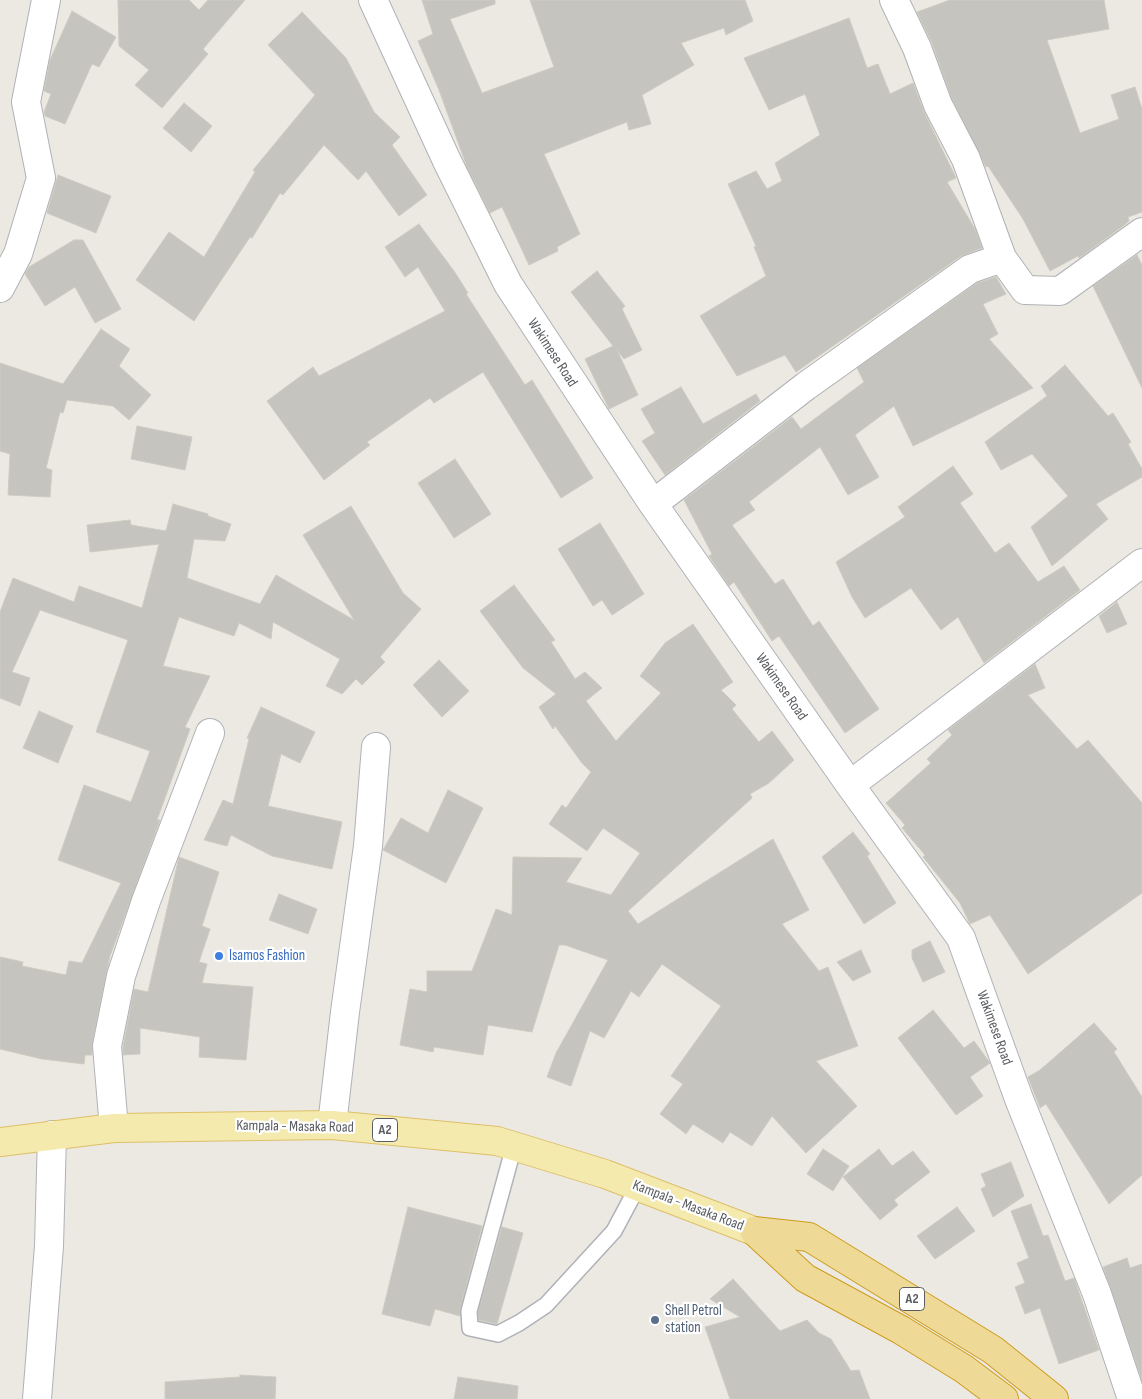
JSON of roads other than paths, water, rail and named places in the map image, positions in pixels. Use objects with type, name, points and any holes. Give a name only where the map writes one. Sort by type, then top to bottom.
[{"type":"highway","name":"Kampala - Masaka Road","points":[[754,1231],[805,1278],[901,1330],[964,1369],[1004,1399]]},
{"type":"highway","name":"Kampala - Masaka Road","points":[[754,1231],[809,1237],[993,1350],[1054,1399]]},
{"type":"main road","name":"Kampala - Masaka Road","points":[[0,1142],[114,1128],[332,1125],[497,1141],[606,1174],[754,1231]]},
{"type":"street","points":[[0,288],[18,254],[41,178],[26,102],[46,0]]},
{"type":"street","name":"Wakimese Road","points":[[373,0],[447,161],[508,284],[653,504],[850,785],[961,938],[1019,1099],[1097,1294],[1132,1399]]},
{"type":"street","points":[[894,0],[917,48],[938,105],[966,159],[1002,258],[1025,290],[1060,291],[1142,232]]},
{"type":"street","points":[[653,504],[806,386],[970,269],[1002,258]]},
{"type":"street","points":[[850,785],[1142,563]]},
{"type":"street","points":[[114,1128],[108,1046],[121,976],[146,902],[210,733]]},
{"type":"street","points":[[332,1125],[345,1012],[368,846],[376,747]]},
{"type":"street","points":[[36,1399],[50,1246],[52,1135]]},
{"type":"lane","points":[[514,1146],[469,1311],[470,1328],[498,1334],[546,1305],[568,1278],[614,1232],[638,1186]]},
{"type":"place","name":"Isamos Fashion","points":[[219,956]]},
{"type":"place","name":"Shell Petrol station","points":[[655,1320]]}]
